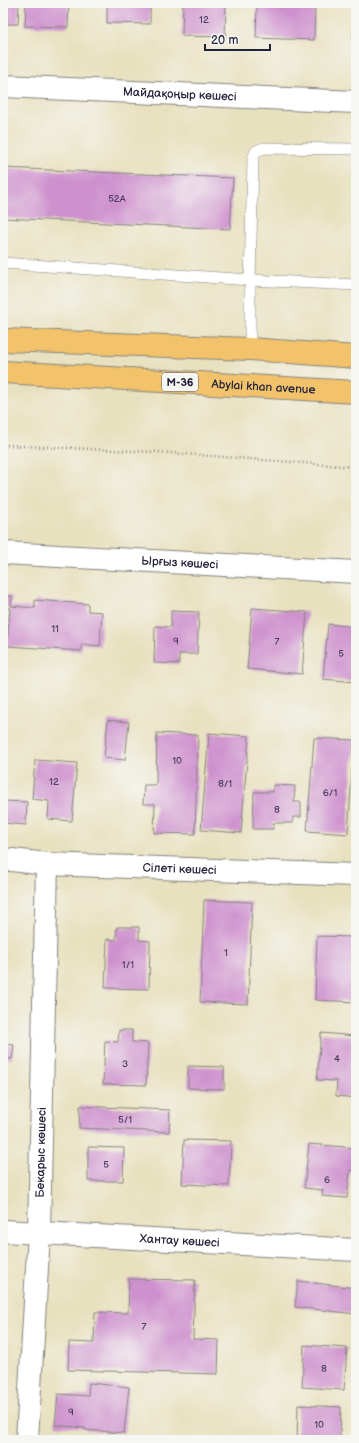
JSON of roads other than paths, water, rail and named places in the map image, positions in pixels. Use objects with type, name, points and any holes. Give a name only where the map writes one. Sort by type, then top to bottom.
[{"type":"main road","points":[[3,340],[250,349],[356,357]]},
{"type":"main road","name":"Abylai khan avenue","points":[[3,372],[356,392]]},
{"type":"street","name":"Майдақоңыр көшесі","points":[[3,86],[356,102]]},
{"type":"street","name":"Ырғыз көшесі","points":[[3,554],[356,572]]},
{"type":"street","name":"Сілеті көшесі","points":[[3,859],[47,864],[356,875]]},
{"type":"street","name":"Бекарыс көшесі","points":[[27,1440],[39,1233],[47,864]]},
{"type":"street","name":"Хантау көшесі","points":[[3,1231],[356,1250]]},
{"type":"lane","points":[[250,349],[253,158],[256,151],[264,148],[356,149]]},
{"type":"lane","points":[[3,263],[250,280],[356,285]]}]
